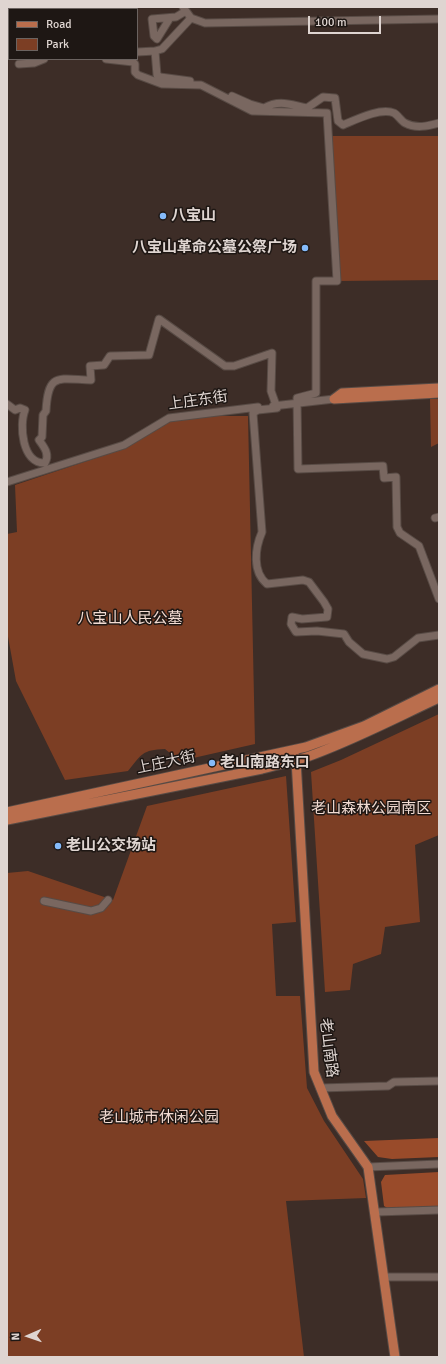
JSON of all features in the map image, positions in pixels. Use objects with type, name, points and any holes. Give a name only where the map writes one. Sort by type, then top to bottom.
[{"type":"main road","name":"上庄东街","points":[[334,398],[342,393],[439,388]]},
{"type":"main road","name":"上庄东街","points":[[334,398],[439,393]]},
{"type":"main road","name":"上庄大街","points":[[7,812],[293,750],[347,733],[439,688]]},
{"type":"main road","name":"上庄大街","points":[[7,820],[296,760],[362,734],[439,698]]},
{"type":"main road","name":"老山南路","points":[[293,750],[296,760],[314,1072],[332,1116],[368,1167],[376,1212],[395,1357]]},
{"type":"street","points":[[170,18],[176,17],[184,9],[191,18],[205,23],[439,19]]},
{"type":"street","points":[[138,52],[162,49],[191,18]]},
{"type":"street","points":[[155,51],[157,75],[160,77],[205,84],[264,108],[272,103],[283,102],[307,108],[323,97],[331,97],[335,98],[337,102],[338,120],[343,125],[369,115],[388,112],[395,113],[405,123],[418,126],[428,126],[439,123]]},
{"type":"street","points":[[19,64],[34,63],[42,60]]},
{"type":"street","points":[[115,60],[133,62],[135,64],[135,72],[138,75],[162,84],[201,85],[252,112],[327,113],[337,281],[316,281],[316,393],[297,398],[298,469],[383,466],[384,478],[396,477],[397,527],[400,533],[419,546],[439,599]]},
{"type":"street","points":[[7,404],[15,410],[20,408],[25,410],[21,420],[21,427],[27,452],[36,460],[45,463],[47,460],[46,450],[39,440],[42,437],[43,415],[46,411],[47,393],[52,383],[57,379],[91,380],[90,366],[104,365],[110,356],[149,355],[159,318],[225,366],[234,366],[272,353],[271,391],[277,408],[258,410],[253,413],[262,532],[256,548],[259,574],[267,584],[303,580],[309,582],[324,602],[328,609],[327,617],[302,619],[292,617],[292,628],[296,632],[316,631],[344,634],[349,642],[363,654],[387,659],[394,657],[418,638],[439,635]]},
{"type":"street","name":"上庄东街","points":[[7,482],[124,445],[169,418],[334,398]]},
{"type":"street","points":[[44,901],[91,911],[101,908],[108,900]]},
{"type":"street","points":[[320,1088],[388,1086],[394,1082],[439,1081]]},
{"type":"street","points":[[368,1167],[439,1164]]},
{"type":"street","points":[[376,1212],[439,1210]]},
{"type":"street","points":[[384,1277],[439,1276]]},
{"type":"green space","points":[[328,136],[439,136],[439,280],[337,281]]},
{"type":"green space","points":[[430,399],[439,399],[439,443],[431,447]]},
{"type":"green space","name":"八宝山人民公墓","points":[[206,416],[248,416],[255,744],[180,761],[165,749],[151,750],[143,754],[128,771],[65,780],[16,681],[7,631],[7,534],[17,532],[15,485],[123,449],[165,421]]},
{"type":"green space","name":"老山森林公园南区","points":[[439,714],[439,835],[415,845],[420,922],[385,927],[381,954],[353,964],[350,990],[325,992],[311,772],[341,760]]},
{"type":"green space","name":"老山城市休闲公园","points":[[286,776],[296,922],[272,924],[276,996],[300,996],[307,1088],[324,1121],[363,1179],[366,1198],[286,1201],[304,1357],[7,1357],[7,873],[28,871],[113,900],[147,806]]},
{"type":"shaded area","points":[[439,1138],[439,1157],[392,1159],[378,1157],[364,1141]]},
{"type":"shaded area","points":[[439,1172],[439,1208],[389,1209],[384,1206],[381,1182],[385,1175]]},
{"type":"place","name":"八宝山","points":[[163,216]]},
{"type":"place","name":"八宝山革命公墓公祭广场","points":[[305,248]]},
{"type":"place","name":"老山南路东口","points":[[212,763]]},
{"type":"place","name":"老山公交场站","points":[[58,846]]}]
